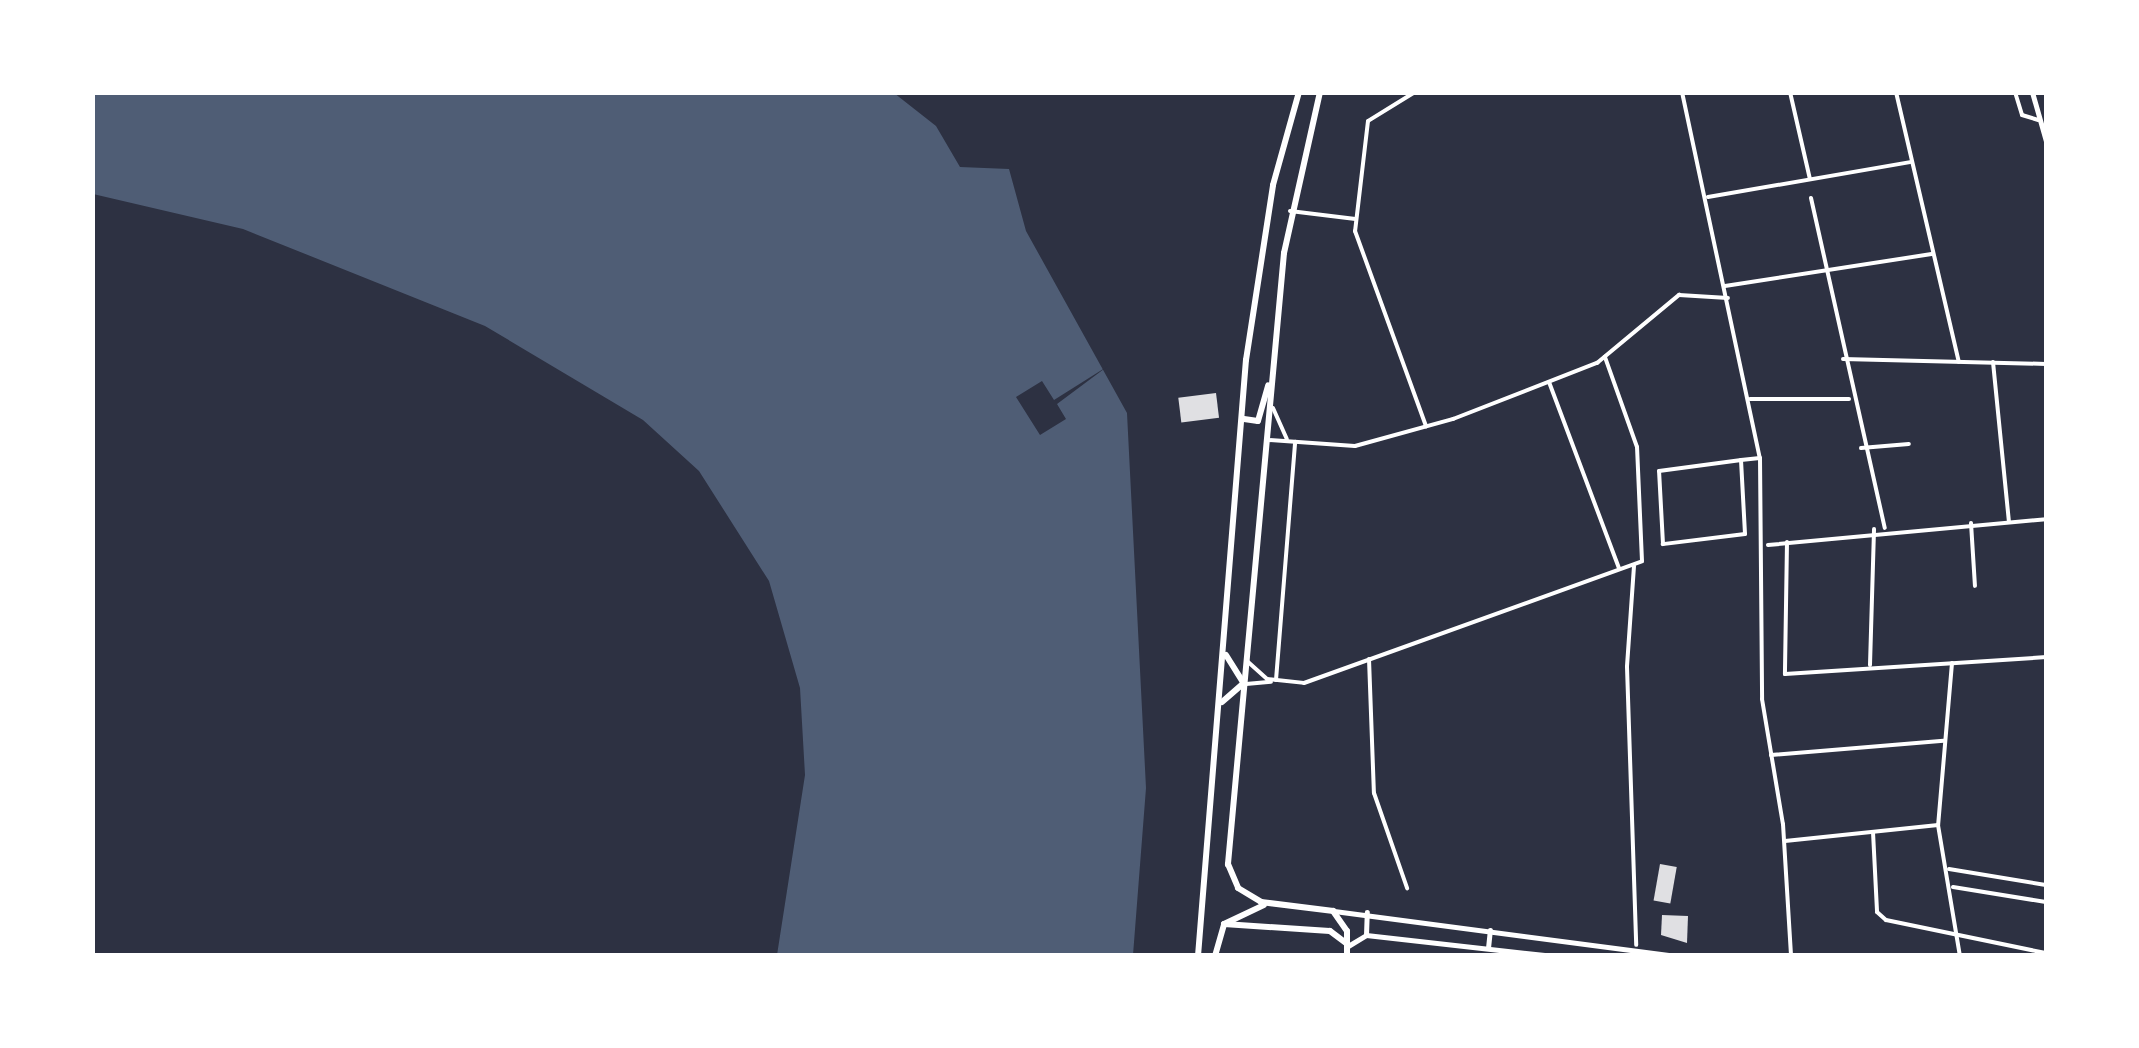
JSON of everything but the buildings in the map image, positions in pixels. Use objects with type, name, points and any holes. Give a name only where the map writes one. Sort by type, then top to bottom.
[{"type":"highway","points":[[1198,956],[1244,418],[1273,185],[1299,92]]},
{"type":"highway","points":[[1267,904],[1229,873],[1272,369],[1290,211],[1320,92]]},
{"type":"highway","points":[[1244,418],[1260,417],[1272,369]]},
{"type":"highway","points":[[1225,654],[1244,683]]},
{"type":"highway","points":[[1222,703],[1244,683]]},
{"type":"highway","points":[[1214,956],[1224,924],[1267,904],[1333,911],[1348,951]]},
{"type":"highway","points":[[1224,924],[1330,932],[1348,951]]},
{"type":"street","points":[[1415,92],[1368,121],[1356,219],[1359,255],[1426,427]]},
{"type":"street","points":[[1682,92],[1760,458],[1766,545],[1762,699],[1785,841],[1791,956]]},
{"type":"street","points":[[1790,92],[1810,179]]},
{"type":"street","points":[[1896,92],[1959,362]]},
{"type":"street","points":[[2015,92],[2022,115],[2041,120]]},
{"type":"street","points":[[2032,92],[2046,140]]},
{"type":"street","points":[[1706,197],[1910,162]]},
{"type":"street","points":[[2046,190],[2046,212]]},
{"type":"street","points":[[1811,198],[1849,399],[1885,528]]},
{"type":"street","points":[[1290,211],[1356,219]]},
{"type":"street","points":[[1725,286],[1932,254]]},
{"type":"street","points":[[1266,440],[1355,446],[1426,427],[1606,357],[1663,302],[1728,298]]},
{"type":"street","points":[[1244,683],[1304,683],[1634,564],[1645,555],[1637,446],[1606,357]]},
{"type":"street","points":[[1843,359],[2046,364]]},
{"type":"street","points":[[1993,362],[2008,521]]},
{"type":"street","points":[[1549,382],[1619,568]]},
{"type":"street","points":[[1270,393],[1291,442],[1276,680]]},
{"type":"street","points":[[1750,399],[1849,399]]},
{"type":"street","points":[[1861,448],[1909,444]]},
{"type":"street","points":[[1741,460],[1745,534],[1663,544],[1659,471],[1741,460],[1760,458]]},
{"type":"street","points":[[1766,545],[1885,528],[2046,519]]},
{"type":"street","points":[[1971,523],[1974,586]]},
{"type":"street","points":[[1870,666],[1874,530]]},
{"type":"street","points":[[1788,542],[1785,674],[1870,666],[2046,660],[2046,735]]},
{"type":"street","points":[[1634,564],[1627,668],[1636,945]]},
{"type":"street","points":[[1370,659],[1374,794],[1407,888]]},
{"type":"street","points":[[1246,660],[1276,680]]},
{"type":"street","points":[[1952,663],[1938,824],[1960,956]]},
{"type":"street","points":[[1771,755],[1944,741]]},
{"type":"street","points":[[1785,841],[1938,824]]},
{"type":"street","points":[[1872,832],[1877,912],[1958,942],[2046,953]]},
{"type":"street","points":[[1948,869],[2046,885]]},
{"type":"street","points":[[1951,886],[2046,902]]},
{"type":"street","points":[[1333,911],[1369,912],[1636,945],[1678,956]]},
{"type":"street","points":[[1348,951],[1366,935],[1369,912]]},
{"type":"street","points":[[1488,948],[1491,930]]},
{"type":"street","points":[[1366,935],[1554,956]]},
{"type":"street","points":[[1464,956],[1466,946]]},
{"type":"water","points":[[93,92],[894,93],[936,126],[960,167],[1009,169],[1026,231],[1127,413],[1146,788],[1133,955],[777,955],[805,775],[800,688],[769,581],[699,471],[643,420],[485,326],[243,229],[93,194]]},
{"type":"pier","points":[[1108,366],[1057,404],[1066,419],[1040,435],[1016,397],[1042,381],[1054,400]]}]
